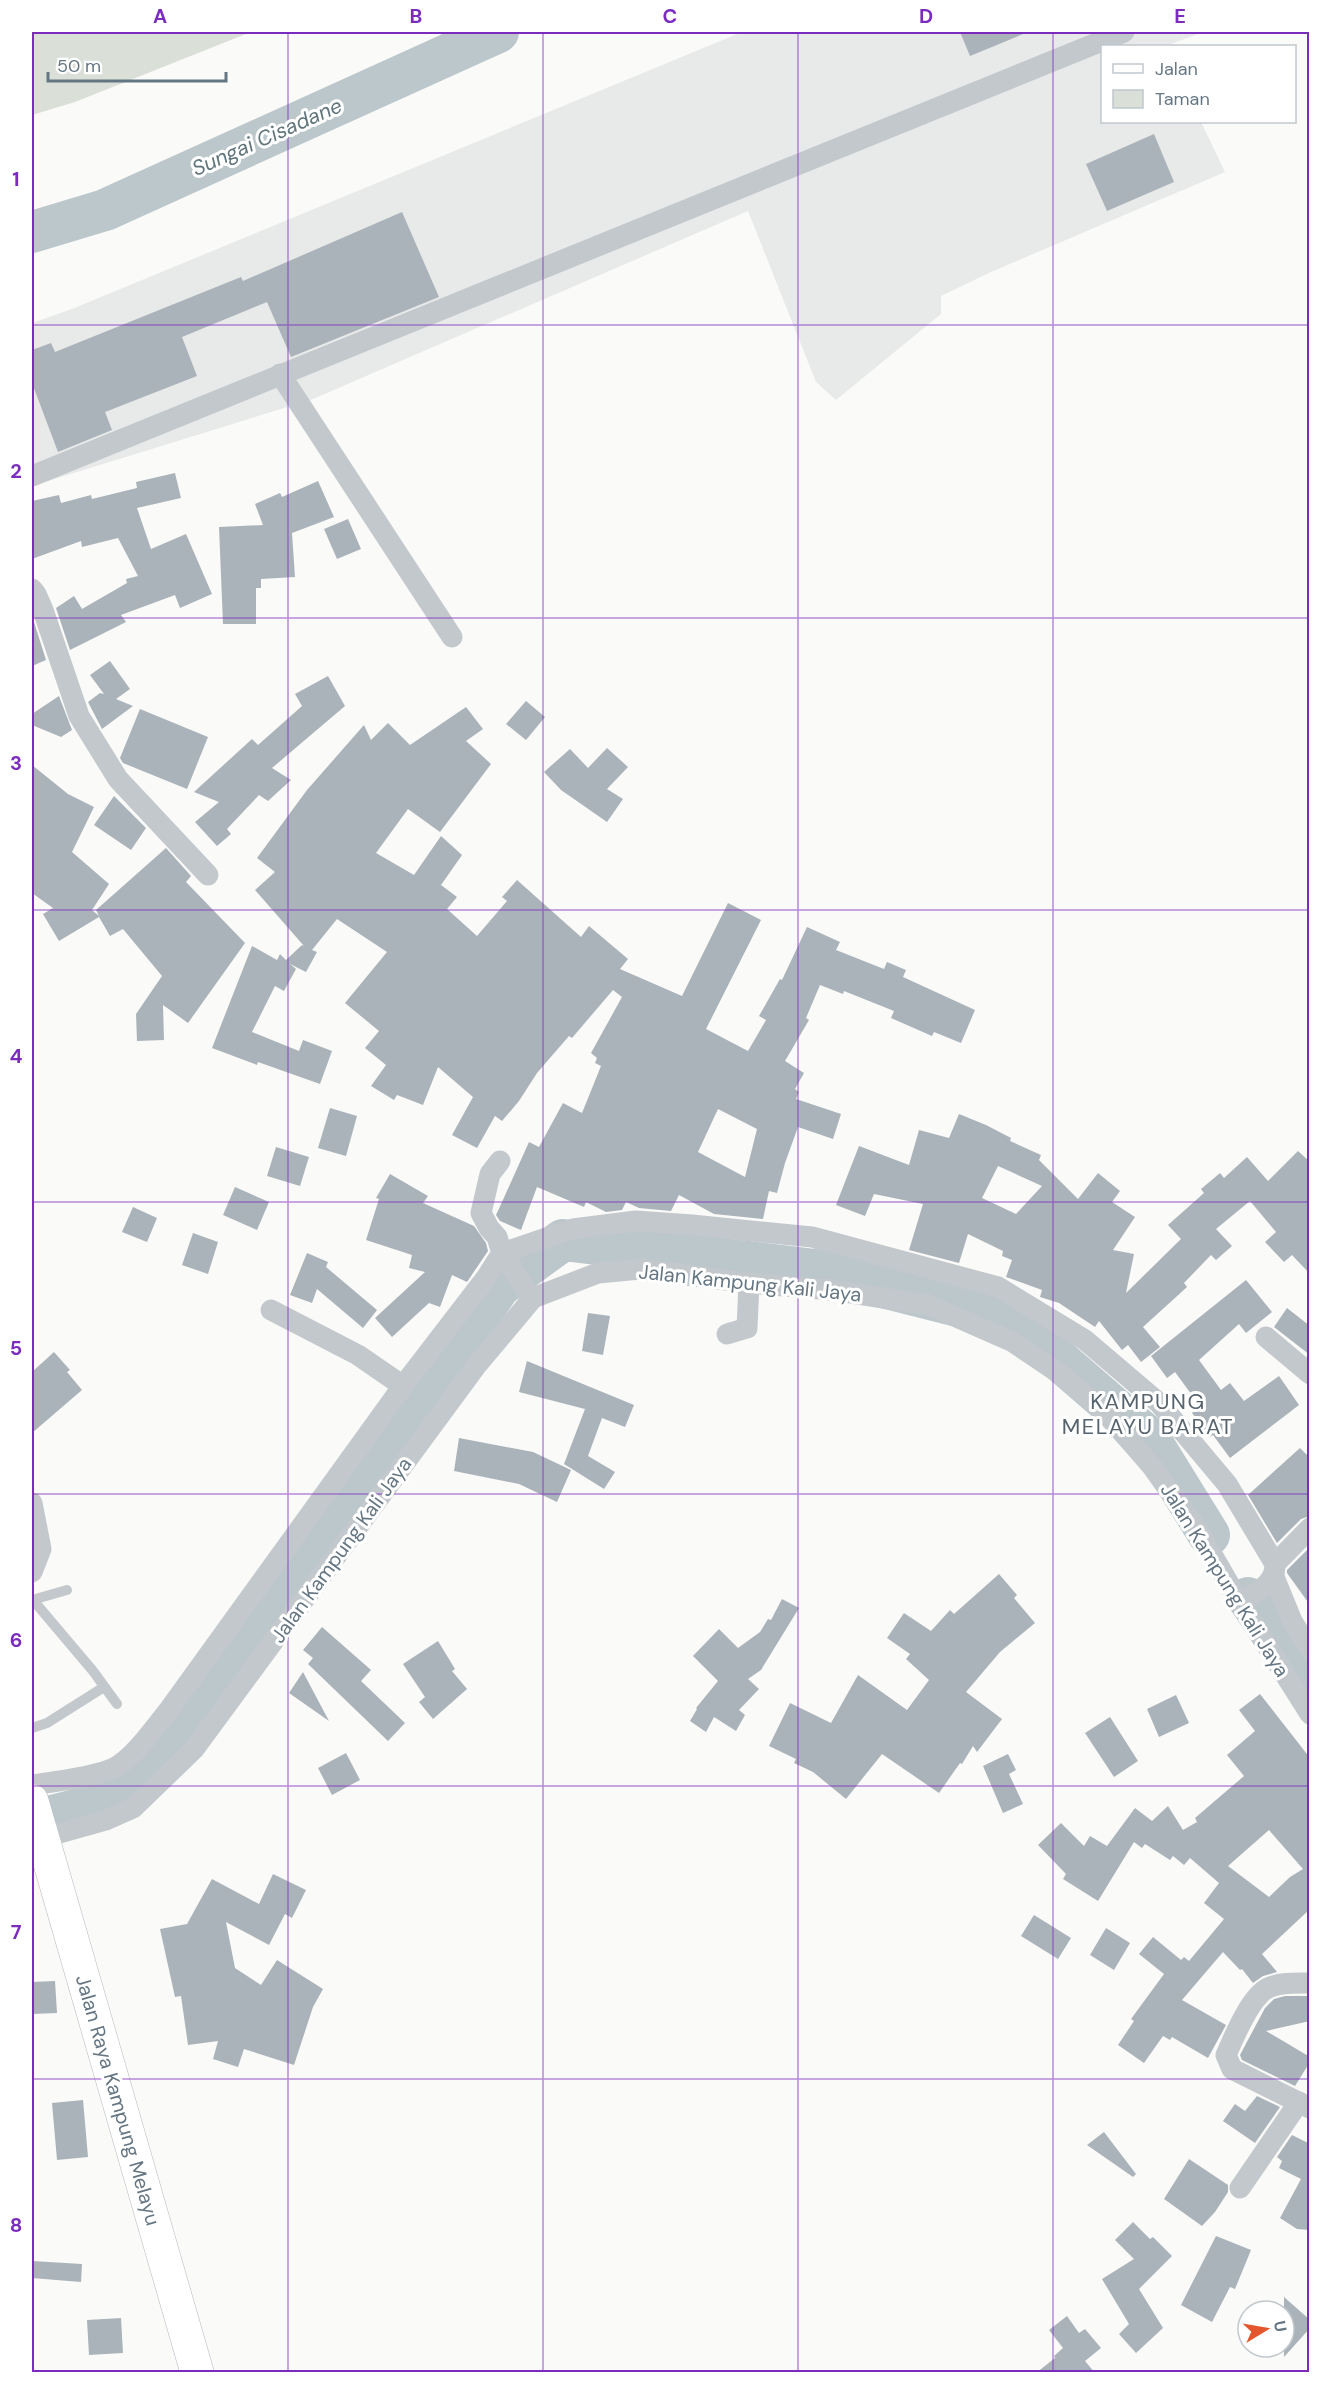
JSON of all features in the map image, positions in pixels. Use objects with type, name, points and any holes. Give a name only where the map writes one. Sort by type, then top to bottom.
[{"type":"main road","name":"Jalan Raya Kampung Melayu","points":[[38,1837],[196,2373]]},
{"type":"street","points":[[32,476],[1124,32]]},
{"type":"street","points":[[280,375],[452,637]]},
{"type":"street","points":[[32,590],[43,610],[78,716],[118,779],[208,875]]},
{"type":"street","points":[[501,1161],[490,1174],[481,1213],[497,1237],[506,1260],[530,1295]]},
{"type":"street","points":[[32,1785],[75,1778],[114,1768],[134,1751],[170,1710],[403,1386],[486,1278],[506,1260],[573,1229],[636,1221],[812,1237],[998,1287],[1085,1340],[1159,1403],[1227,1484],[1273,1574],[1292,1621],[1310,1650]]},
{"type":"street","name":"Jalan Kampung Kali Jaya","points":[[38,1837],[106,1820],[133,1808],[194,1749],[530,1295],[598,1273],[640,1269],[749,1283],[832,1290],[929,1305],[1013,1342],[1059,1373],[1103,1410],[1151,1466],[1199,1532],[1243,1600],[1310,1714]]},
{"type":"street","points":[[727,1334],[747,1328],[749,1283]]},
{"type":"street","points":[[271,1310],[358,1355],[403,1386]]},
{"type":"street","points":[[1266,1337],[1310,1374]]},
{"type":"street","points":[[32,1503],[41,1549],[32,1572]]},
{"type":"street","points":[[1243,1600],[1273,1574],[1310,1528]]},
{"type":"street","points":[[1240,2188],[1304,2105],[1232,2069],[1226,2055],[1242,2017],[1267,1988],[1289,1983],[1310,1983]]},
{"type":"lane","points":[[67,1590],[32,1600],[117,1704]]},
{"type":"lane","points":[[32,1728],[47,1723],[104,1687]]},
{"type":"shaded area","points":[[742,32],[1203,32],[1169,45],[1101,45],[1101,123],[1201,123],[1225,172],[991,272],[941,296],[941,314],[836,400],[816,382],[748,211],[313,399],[32,486],[32,323],[72,309]]},
{"type":"green space","points":[[32,32],[251,32],[75,102],[32,115]]},
{"type":"building","points":[[960,32],[1028,32],[970,56]]},
{"type":"building","points":[[1154,134],[1174,182],[1107,211],[1086,164]]},
{"type":"building","points":[[402,212],[439,297],[291,357],[267,302],[182,337],[197,376],[105,412],[112,430],[58,452],[32,383],[32,350],[51,343],[55,352],[241,277],[243,281]]},
{"type":"building","points":[[175,473],[181,498],[137,508],[151,549],[186,534],[212,594],[180,608],[175,595],[121,615],[126,622],[70,650],[56,608],[74,596],[82,609],[127,583],[126,579],[138,576],[118,538],[82,547],[81,541],[32,559],[32,501],[59,495],[61,503],[91,495],[92,499],[137,488],[136,482]]},
{"type":"building","points":[[318,481],[334,517],[292,533],[295,577],[261,579],[261,588],[256,588],[256,624],[223,624],[219,527],[263,525],[255,504],[280,493],[282,497]]},
{"type":"building","points":[[348,519],[361,549],[337,559],[324,529]]},
{"type":"building","points":[[34,622],[46,660],[32,666],[32,624]]},
{"type":"building","points":[[110,661],[130,689],[116,699],[133,706],[102,729],[88,702],[100,693],[104,694],[90,675]]},
{"type":"building","points":[[328,676],[345,706],[272,768],[291,780],[268,801],[259,795],[227,829],[231,834],[217,846],[195,822],[219,802],[194,792],[252,739],[258,745],[302,706],[295,694]]},
{"type":"building","points":[[59,696],[72,730],[61,737],[32,725],[32,714]]},
{"type":"building","points":[[526,701],[545,717],[526,740],[506,724]]},
{"type":"building","points":[[466,707],[483,729],[466,741],[491,764],[440,832],[408,809],[376,853],[414,875],[441,836],[462,855],[441,885],[457,897],[447,909],[477,936],[507,901],[502,897],[517,880],[581,937],[589,926],[628,959],[620,969],[682,996],[728,903],[761,920],[706,1029],[748,1051],[766,1020],[759,1016],[780,979],[782,980],[807,927],[840,942],[836,950],[884,969],[887,962],[906,970],[903,977],[975,1010],[961,1043],[934,1032],[932,1036],[891,1018],[894,1011],[844,991],[843,994],[820,985],[806,1018],[809,1020],[785,1061],[804,1073],[795,1089],[799,1092],[796,1099],[841,1114],[833,1139],[798,1127],[777,1193],[769,1191],[763,1219],[714,1214],[679,1195],[671,1211],[639,1208],[626,1202],[622,1210],[606,1212],[586,1202],[584,1207],[537,1187],[521,1230],[500,1221],[496,1215],[529,1142],[539,1147],[563,1103],[582,1113],[601,1066],[595,1063],[597,1058],[591,1053],[622,997],[613,990],[572,1038],[569,1036],[537,1073],[519,1101],[502,1121],[495,1116],[477,1148],[452,1135],[473,1097],[438,1067],[423,1105],[397,1095],[394,1100],[371,1086],[386,1065],[365,1048],[379,1031],[345,1003],[387,952],[337,919],[312,950],[317,952],[306,972],[290,964],[296,969],[284,991],[275,986],[252,1032],[299,1051],[303,1040],[332,1051],[320,1084],[258,1062],[257,1065],[212,1048],[252,946],[277,960],[280,954],[286,960],[302,945],[304,946],[255,890],[275,872],[257,858],[307,790],[364,725],[371,740],[388,723],[410,745]],"holes":[[[718,1109],[757,1129],[745,1177],[698,1152]]]},
{"type":"building","points":[[140,709],[208,737],[187,789],[123,763],[120,758]]},
{"type":"building","points":[[607,748],[628,767],[607,789],[623,799],[607,822],[561,790],[544,772],[570,749],[588,768]]},
{"type":"building","points":[[32,765],[68,794],[94,807],[72,852],[109,884],[92,910],[99,916],[96,910],[166,848],[191,876],[186,882],[245,943],[188,1023],[163,1005],[164,1040],[137,1041],[136,1014],[162,976],[123,929],[110,936],[99,917],[59,941],[43,914],[53,908],[32,893]]},
{"type":"building","points":[[114,796],[146,828],[131,850],[94,825]]},
{"type":"building","points":[[330,1108],[357,1116],[346,1156],[318,1148]]},
{"type":"building","points":[[959,1114],[986,1125],[1011,1138],[1010,1141],[1041,1155],[1039,1160],[1078,1199],[1098,1173],[1120,1191],[1112,1202],[1135,1217],[1113,1250],[1134,1254],[1126,1293],[1181,1239],[1168,1225],[1204,1193],[1201,1189],[1220,1173],[1224,1178],[1247,1157],[1268,1181],[1298,1151],[1310,1162],[1310,1274],[1292,1255],[1284,1262],[1265,1242],[1276,1232],[1250,1201],[1216,1229],[1232,1246],[1216,1260],[1211,1255],[1184,1283],[1187,1287],[1143,1327],[1160,1347],[1141,1362],[1128,1345],[1122,1350],[1099,1321],[1095,1327],[1059,1303],[1040,1297],[1042,1290],[1006,1277],[1012,1260],[1002,1256],[1003,1251],[968,1234],[959,1263],[909,1250],[923,1204],[874,1194],[865,1216],[836,1205],[859,1146],[909,1165],[919,1130],[949,1138]],"holes":[[[998,1166],[1042,1186],[1016,1214],[982,1198]]]},
{"type":"building","points":[[276,1147],[309,1157],[300,1186],[267,1176]]},
{"type":"building","points":[[390,1174],[428,1196],[423,1203],[474,1226],[486,1243],[488,1251],[467,1282],[452,1275],[440,1307],[429,1303],[392,1337],[375,1318],[425,1272],[409,1268],[412,1255],[366,1240],[379,1199],[376,1198]]},
{"type":"building","points":[[235,1187],[269,1202],[257,1230],[223,1215]]},
{"type":"building","points":[[133,1207],[157,1218],[147,1242],[122,1232]]},
{"type":"building","points":[[193,1233],[218,1242],[208,1274],[182,1265]]},
{"type":"building","points":[[307,1253],[328,1262],[326,1267],[377,1310],[363,1328],[317,1289],[312,1303],[290,1295]]},
{"type":"building","points":[[1246,1280],[1272,1312],[1246,1333],[1239,1324],[1199,1360],[1221,1390],[1230,1383],[1244,1401],[1279,1376],[1299,1405],[1230,1458],[1213,1435],[1210,1437],[1192,1413],[1200,1406],[1175,1372],[1167,1378],[1151,1356]]},
{"type":"building","points":[[1287,1308],[1310,1326],[1310,1355],[1274,1327]]},
{"type":"building","points":[[588,1313],[610,1316],[603,1355],[582,1351]]},
{"type":"building","points":[[54,1352],[70,1370],[67,1372],[82,1390],[32,1433],[32,1372]]},
{"type":"building","points":[[527,1361],[634,1405],[625,1427],[602,1418],[588,1456],[615,1472],[604,1489],[564,1464],[585,1409],[519,1392]]},
{"type":"building","points":[[459,1438],[533,1452],[571,1470],[557,1502],[519,1484],[454,1471]]},
{"type":"building","points":[[1300,1448],[1310,1458],[1310,1516],[1301,1519],[1277,1543],[1248,1495]]},
{"type":"building","points":[[1310,1547],[1310,1605],[1287,1570]]},
{"type":"building","points":[[999,1574],[1017,1595],[1014,1598],[1035,1623],[1000,1652],[966,1692],[1002,1719],[977,1752],[973,1746],[939,1793],[882,1754],[846,1799],[813,1772],[794,1763],[796,1759],[769,1746],[790,1703],[831,1723],[858,1675],[907,1710],[929,1680],[906,1659],[910,1654],[887,1638],[904,1613],[931,1631],[950,1610],[954,1614]]},
{"type":"building","points":[[782,1599],[799,1608],[761,1670],[748,1679],[759,1689],[739,1710],[745,1715],[736,1731],[714,1717],[706,1732],[690,1721],[696,1708],[718,1681],[693,1656],[719,1629],[738,1648],[760,1632],[768,1619],[771,1620]]},
{"type":"building","points":[[322,1627],[371,1670],[361,1681],[405,1723],[388,1741],[308,1664],[313,1658],[303,1650]]},
{"type":"building","points":[[438,1641],[455,1669],[452,1671],[467,1689],[433,1719],[419,1702],[425,1697],[403,1664]]},
{"type":"building","points":[[303,1672],[329,1721],[289,1693]]},
{"type":"building","points":[[1260,1694],[1310,1758],[1310,1909],[1262,1954],[1277,1972],[1263,1976],[1253,1983],[1242,1969],[1240,1970],[1223,1952],[1182,2000],[1226,2025],[1208,2058],[1172,2037],[1170,2040],[1163,2036],[1144,2063],[1118,2045],[1134,2021],[1131,2019],[1164,1974],[1139,1954],[1153,1937],[1181,1960],[1184,1957],[1189,1961],[1224,1919],[1204,1903],[1219,1883],[1190,1858],[1184,1865],[1173,1856],[1170,1860],[1145,1844],[1142,1848],[1134,1842],[1098,1901],[1063,1879],[1066,1874],[1038,1845],[1061,1823],[1084,1846],[1090,1836],[1107,1846],[1135,1808],[1152,1821],[1168,1806],[1183,1830],[1197,1822],[1195,1818],[1244,1776],[1227,1755],[1255,1731],[1239,1710]],"holes":[[[1269,1830],[1303,1869],[1290,1877],[1269,1897],[1228,1866]]]},
{"type":"building","points":[[1176,1695],[1189,1723],[1159,1737],[1147,1709]]},
{"type":"building","points":[[1110,1717],[1138,1761],[1114,1777],[1085,1733]]},
{"type":"building","points":[[346,1753],[360,1780],[332,1795],[318,1768]]},
{"type":"building","points":[[1008,1754],[1016,1770],[1009,1774],[1023,1804],[1003,1813],[983,1766]]},
{"type":"building","points":[[273,1874],[306,1890],[292,1918],[285,1914],[269,1945],[226,1922],[235,1968],[261,1985],[277,1960],[323,1989],[313,2007],[294,2065],[244,2049],[238,2067],[213,2059],[218,2041],[188,2045],[181,1996],[175,1997],[160,1929],[187,1924],[212,1879],[259,1904]]},
{"type":"building","points":[[1034,1915],[1071,1938],[1058,1959],[1021,1936]]},
{"type":"building","points":[[1106,1928],[1130,1943],[1114,1970],[1090,1955]]},
{"type":"building","points":[[55,1981],[57,2013],[32,2014],[32,1982]]},
{"type":"building","points":[[1285,1996],[1310,1996],[1310,2021],[1266,2031],[1310,2057],[1310,2062],[1295,2086],[1242,2060],[1240,2055],[1265,2008],[1274,1999]]},
{"type":"building","points":[[1257,2096],[1280,2107],[1255,2143],[1223,2121],[1235,2104],[1245,2111]]},
{"type":"building","points":[[83,2100],[88,2157],[57,2160],[52,2103]]},
{"type":"building","points":[[1104,2132],[1136,2174],[1133,2177],[1087,2145]]},
{"type":"building","points":[[1292,2135],[1310,2144],[1310,2230],[1297,2229],[1280,2218],[1301,2179],[1279,2168],[1282,2161],[1277,2157]]},
{"type":"building","points":[[1189,2159],[1228,2185],[1228,2192],[1215,2212],[1202,2226],[1164,2199]]},
{"type":"building","points":[[1133,2222],[1150,2239],[1153,2237],[1172,2256],[1139,2289],[1163,2328],[1136,2353],[1119,2334],[1129,2324],[1102,2279],[1134,2259],[1115,2240]]},
{"type":"building","points":[[1216,2236],[1251,2250],[1235,2289],[1230,2287],[1212,2322],[1181,2305]]},
{"type":"building","points":[[32,2261],[82,2264],[81,2282],[32,2278]]},
{"type":"building","points":[[1296,2308],[1310,2320],[1310,2328],[1296,2344]]},
{"type":"building","points":[[1067,2316],[1079,2333],[1085,2329],[1101,2348],[1085,2361],[1095,2373],[1036,2373],[1055,2358],[1054,2356],[1063,2348],[1049,2330]]},
{"type":"building","points":[[121,2318],[123,2353],[89,2355],[87,2320]]},
{"type":"waterway","name":"Sungai Cisadane","points":[[32,232],[105,210],[498,32]]},
{"type":"waterway","points":[[32,1821],[99,1804],[188,1735],[313,1551],[500,1286],[563,1240],[815,1270],[1013,1320],[1149,1438],[1209,1535]]},
{"type":"waterway","points":[[1248,1598],[1310,1690]]},
{"type":"district","name":"KAMPUNG MELAYU BARAT","points":[[1148,1414]]}]
